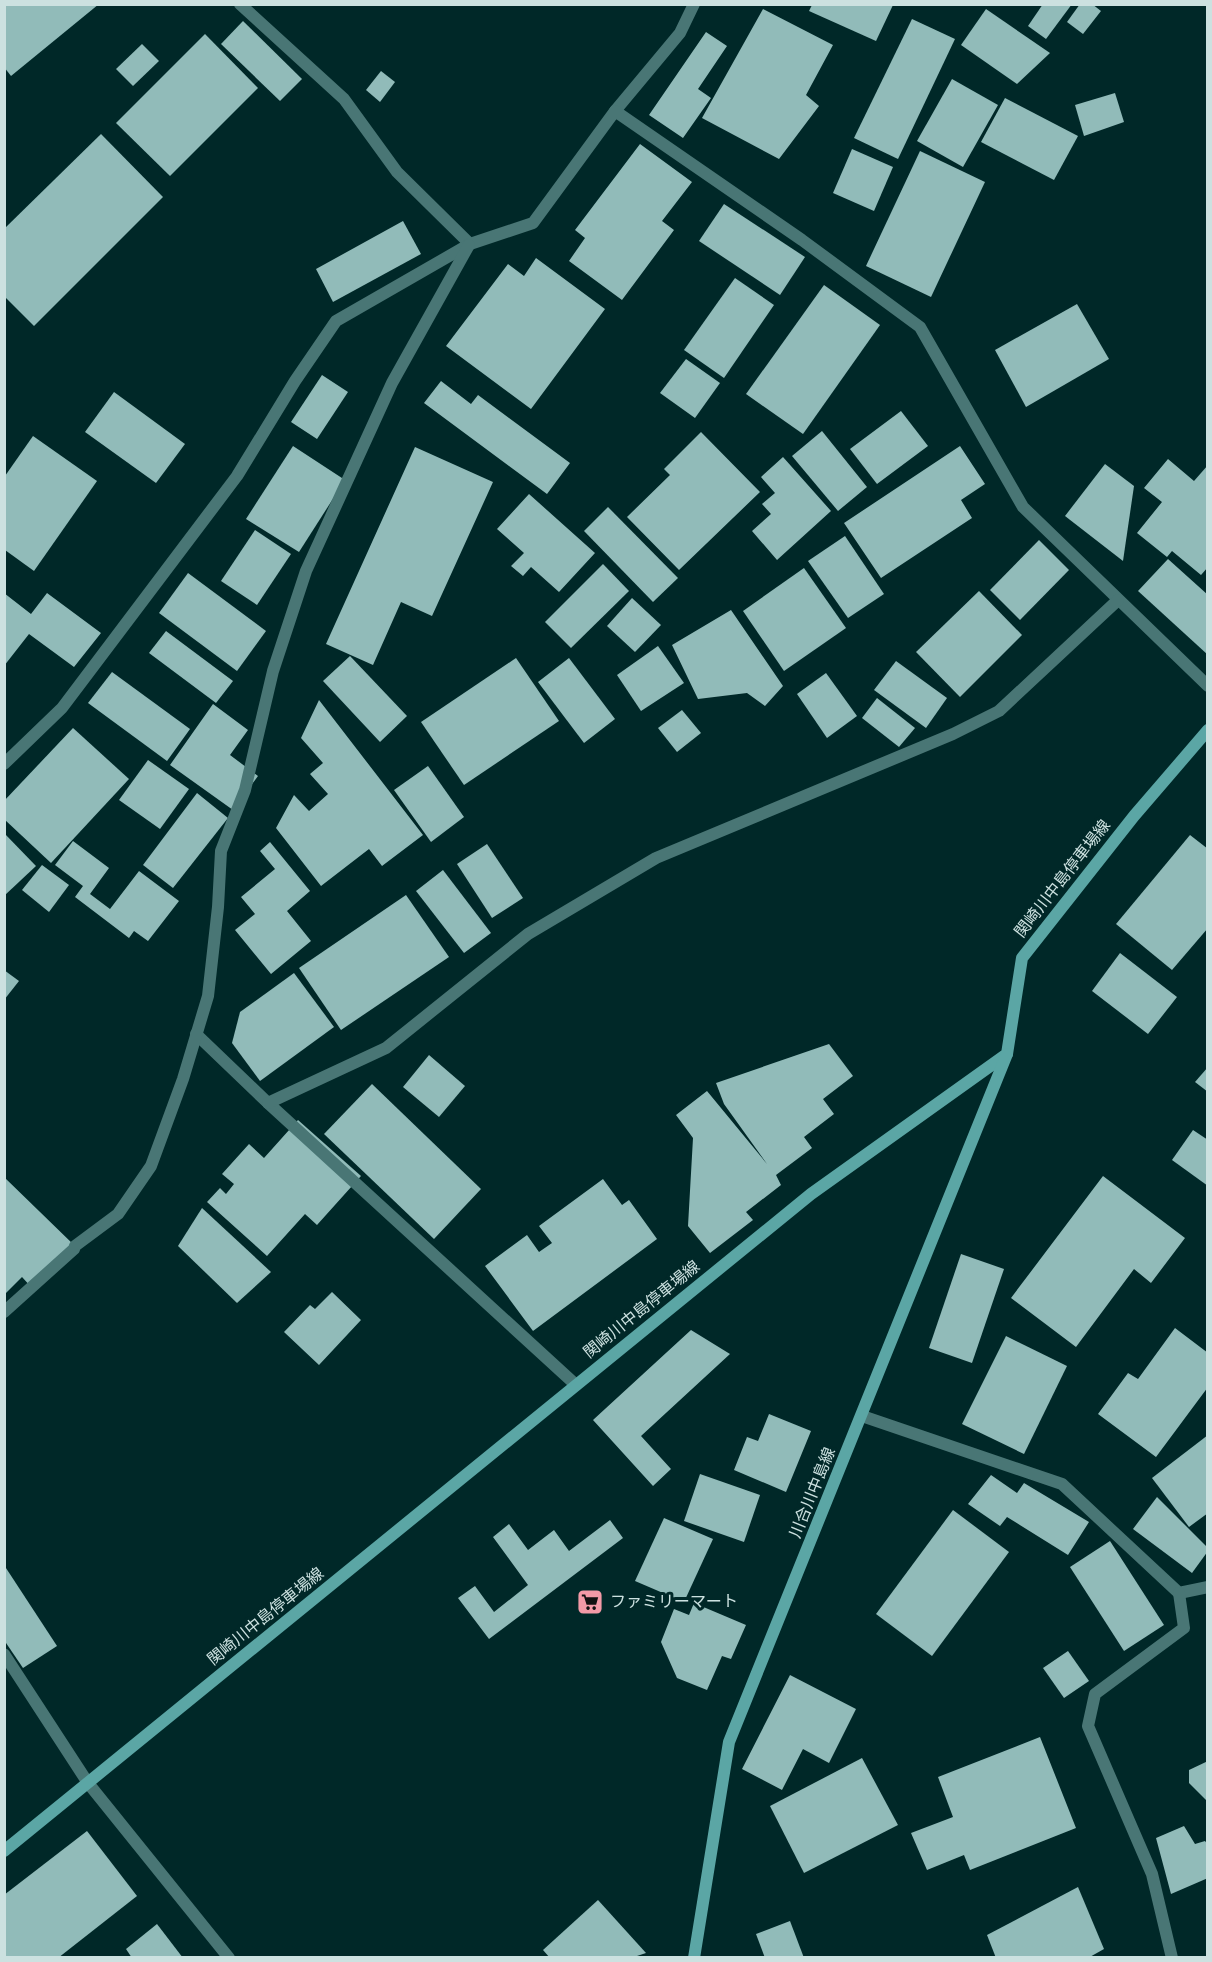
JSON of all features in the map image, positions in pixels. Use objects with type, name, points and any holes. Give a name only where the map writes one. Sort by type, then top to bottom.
[{"type":"main road","name":"関崎川中島停車場線","points":[[4,1851],[811,1194],[1007,1054],[1023,958],[1134,816],[1208,730]]},
{"type":"main road","name":"川合川中島線","points":[[694,1958],[729,1742],[1007,1054]]},
{"type":"street","points":[[240,4],[344,99],[397,172],[470,244]]},
{"type":"street","points":[[4,764],[62,708],[230,485],[295,381],[336,321],[470,244],[533,223],[615,111],[680,33],[694,4]]},
{"type":"street","points":[[615,111],[802,240],[920,327],[1023,507],[1208,686]]},
{"type":"street","points":[[4,1312],[75,1246],[118,1214],[151,1167],[183,1079],[208,996],[218,907],[221,851],[245,790],[273,671],[306,571],[392,383],[470,244]]},
{"type":"street","points":[[268,1103],[386,1048],[528,934],[656,858],[953,734],[999,711],[1118,600]]},
{"type":"street","points":[[196,1034],[268,1103],[576,1385]]},
{"type":"street","points":[[862,1416],[1062,1484],[1179,1593],[1184,1628],[1095,1694],[1088,1726],[1152,1874],[1172,1958]]},
{"type":"street","points":[[1179,1593],[1208,1587]]},
{"type":"street","points":[[4,1654],[88,1783],[229,1958]]},
{"type":"building","points":[[4,4],[99,4],[11,76],[4,67]]},
{"type":"building","points":[[1043,4],[1072,4],[1046,39],[1028,26]]},
{"type":"building","points":[[1080,4],[1092,4],[1101,11],[1083,34],[1067,22]]},
{"type":"building","points":[[812,5],[893,5],[876,41],[809,11]]},
{"type":"building","points":[[763,9],[833,45],[806,95],[819,106],[779,159],[702,118]]},
{"type":"building","points":[[986,9],[1050,53],[1017,84],[961,45]]},
{"type":"building","points":[[912,19],[955,39],[898,159],[854,138]]},
{"type":"building","points":[[243,21],[302,79],[280,101],[221,44]]},
{"type":"building","points":[[706,32],[727,46],[698,89],[711,98],[683,138],[649,115]]},
{"type":"building","points":[[205,34],[258,88],[170,176],[116,123]]},
{"type":"building","points":[[142,44],[159,61],[133,86],[116,69]]},
{"type":"building","points":[[381,71],[395,82],[380,102],[366,90]]},
{"type":"building","points":[[952,79],[998,105],[963,167],[917,141]]},
{"type":"building","points":[[1115,93],[1124,122],[1084,136],[1075,105]]},
{"type":"building","points":[[1005,98],[1078,136],[1054,180],[981,142]]},
{"type":"building","points":[[101,134],[163,197],[34,326],[4,296],[4,229]]},
{"type":"building","points":[[640,144],[692,182],[662,221],[674,230],[622,300],[569,261],[585,238],[575,230]]},
{"type":"building","points":[[852,149],[893,167],[874,211],[833,193]]},
{"type":"building","points":[[920,151],[985,182],[931,297],[866,266]]},
{"type":"building","points":[[724,204],[805,257],[780,295],[699,241]]},
{"type":"building","points":[[403,221],[421,254],[333,302],[316,269]]},
{"type":"building","points":[[536,258],[605,309],[531,409],[446,346],[508,264],[524,276]]},
{"type":"building","points":[[735,278],[774,305],[724,378],[684,350]]},
{"type":"building","points":[[824,285],[880,325],[803,434],[746,394]]},
{"type":"building","points":[[1077,304],[1109,359],[1026,407],[995,350]]},
{"type":"building","points":[[686,359],[720,383],[695,418],[660,393]]},
{"type":"building","points":[[322,375],[348,392],[317,439],[291,422]]},
{"type":"building","points":[[441,381],[471,404],[478,395],[570,463],[547,494],[424,403]]},
{"type":"building","points":[[114,392],[185,444],[156,483],[85,432]]},
{"type":"building","points":[[901,411],[928,446],[877,484],[850,449]]},
{"type":"building","points":[[822,431],[867,487],[838,511],[792,456]]},
{"type":"building","points":[[701,432],[760,492],[679,570],[627,517],[670,475],[664,469]]},
{"type":"building","points":[[33,436],[97,481],[34,571],[5,550],[5,476]]},
{"type":"building","points":[[293,446],[345,480],[299,552],[246,519]]},
{"type":"building","points":[[960,446],[985,484],[961,500],[972,518],[881,578],[844,523]]},
{"type":"building","points":[[415,447],[493,482],[432,616],[401,602],[373,665],[326,644]]},
{"type":"building","points":[[783,457],[831,511],[777,560],[752,531],[771,514],[762,504],[775,493],[761,477]]},
{"type":"building","points":[[1168,459],[1194,481],[1208,465],[1208,567],[1201,575],[1172,551],[1167,557],[1137,533],[1162,502],[1144,488]]},
{"type":"building","points":[[1105,464],[1134,486],[1123,561],[1065,516]]},
{"type":"building","points":[[529,494],[595,553],[559,592],[531,567],[523,576],[511,566],[524,553],[497,529]]},
{"type":"building","points":[[608,507],[678,578],[653,602],[584,531]]},
{"type":"building","points":[[255,530],[291,554],[257,605],[221,581]]},
{"type":"building","points":[[845,536],[884,594],[848,618],[808,561]]},
{"type":"building","points":[[1039,540],[1069,570],[1020,620],[990,590]]},
{"type":"building","points":[[1168,559],[1208,595],[1208,655],[1138,591]]},
{"type":"building","points":[[603,564],[629,591],[571,648],[545,622]]},
{"type":"building","points":[[804,568],[846,628],[784,671],[743,611]]},
{"type":"building","points":[[188,573],[266,631],[237,671],[159,613]]},
{"type":"building","points":[[979,591],[1022,635],[960,697],[916,652]]},
{"type":"building","points":[[4,593],[31,614],[47,593],[101,633],[74,667],[29,634],[4,666]]},
{"type":"building","points":[[632,598],[661,625],[635,652],[607,626]]},
{"type":"building","points":[[731,610],[783,686],[765,706],[747,693],[698,699],[672,645]]},
{"type":"building","points":[[166,631],[233,681],[216,703],[149,653]]},
{"type":"building","points":[[658,646],[684,683],[641,711],[617,675]]},
{"type":"building","points":[[350,656],[407,716],[380,742],[323,681]]},
{"type":"building","points":[[516,658],[559,721],[464,785],[421,722]]},
{"type":"building","points":[[569,658],[615,719],[584,743],[538,682]]},
{"type":"building","points":[[896,661],[947,698],[926,728],[874,690]]},
{"type":"building","points":[[112,672],[190,729],[167,761],[88,703]]},
{"type":"building","points":[[826,673],[857,716],[827,738],[797,694]]},
{"type":"building","points":[[877,698],[915,728],[899,747],[862,718]]},
{"type":"building","points":[[319,700],[423,835],[382,866],[369,849],[321,886],[276,828],[294,795],[309,811],[328,794],[310,774],[323,763],[301,738]]},
{"type":"building","points":[[213,704],[248,730],[230,755],[258,776],[233,810],[170,765]]},
{"type":"building","points":[[682,710],[701,733],[677,752],[658,728]]},
{"type":"building","points":[[73,728],[129,779],[51,863],[4,819],[4,801]]},
{"type":"building","points":[[148,760],[189,789],[160,829],[119,800]]},
{"type":"building","points":[[428,766],[464,817],[431,842],[394,790]]},
{"type":"building","points":[[197,793],[228,818],[173,888],[143,865]]},
{"type":"building","points":[[4,833],[36,866],[4,896]]},
{"type":"building","points":[[1190,835],[1208,849],[1208,928],[1172,970],[1116,924]]},
{"type":"building","points":[[73,841],[109,868],[90,894],[110,909],[139,871],[179,901],[148,941],[134,931],[129,938],[75,897],[83,886],[55,865]]},
{"type":"building","points":[[270,842],[310,891],[287,911],[311,941],[271,974],[235,930],[255,914],[241,897],[275,869],[260,851]]},
{"type":"building","points":[[487,844],[523,898],[492,918],[457,864]]},
{"type":"building","points":[[42,865],[69,885],[49,912],[22,890]]},
{"type":"building","points":[[443,870],[491,933],[464,953],[416,891]]},
{"type":"building","points":[[406,895],[449,957],[341,1030],[299,968]]},
{"type":"building","points":[[1120,953],[1177,997],[1148,1034],[1092,991]]},
{"type":"building","points":[[4,970],[19,981],[4,1000]]},
{"type":"building","points":[[294,973],[334,1027],[260,1081],[232,1043],[240,1012]]},
{"type":"building","points":[[829,1044],[853,1076],[823,1099],[834,1114],[804,1137],[812,1148],[776,1175],[781,1185],[746,1212],[753,1220],[710,1253],[688,1226],[693,1138],[676,1115],[707,1091],[767,1164],[724,1104],[716,1083]]},
{"type":"building","points":[[429,1055],[465,1086],[439,1117],[403,1087]]},
{"type":"building","points":[[1208,1067],[1208,1092],[1195,1082]]},
{"type":"building","points":[[372,1084],[481,1189],[434,1239],[324,1134]]},
{"type":"building","points":[[298,1120],[361,1176],[317,1225],[305,1214],[267,1256],[207,1202],[220,1188],[226,1194],[234,1184],[222,1174],[249,1144],[264,1158]]},
{"type":"building","points":[[1193,1130],[1208,1140],[1208,1186],[1172,1160]]},
{"type":"building","points":[[1103,1176],[1185,1238],[1151,1283],[1134,1269],[1076,1347],[1011,1298]]},
{"type":"building","points":[[4,1177],[75,1246],[32,1288],[22,1277],[4,1295]]},
{"type":"building","points":[[603,1179],[622,1205],[629,1200],[657,1239],[533,1331],[485,1266],[527,1235],[539,1252],[552,1243],[539,1226]]},
{"type":"building","points":[[202,1208],[271,1272],[237,1303],[178,1246]]},
{"type":"building","points":[[961,1254],[1004,1269],[972,1363],[929,1348]]},
{"type":"building","points":[[332,1292],[361,1320],[319,1365],[284,1332],[310,1305],[315,1309]]},
{"type":"building","points":[[1175,1328],[1208,1353],[1208,1387],[1156,1457],[1098,1414],[1128,1373],[1138,1379]]},
{"type":"building","points":[[691,1330],[730,1354],[641,1436],[671,1469],[653,1486],[593,1420]]},
{"type":"building","points":[[1006,1336],[1067,1366],[1024,1454],[962,1424]]},
{"type":"building","points":[[769,1414],[811,1431],[786,1492],[734,1470],[747,1437],[758,1441]]},
{"type":"building","points":[[1208,1435],[1208,1513],[1189,1527],[1152,1478]]},
{"type":"building","points":[[700,1474],[760,1495],[744,1542],[684,1521]]},
{"type":"building","points":[[991,1475],[1017,1493],[1024,1483],[1089,1522],[1068,1555],[1007,1517],[1000,1526],[968,1504]]},
{"type":"building","points":[[1157,1497],[1208,1548],[1192,1573],[1133,1529]]},
{"type":"building","points":[[953,1510],[1009,1552],[932,1656],[876,1614]]},
{"type":"building","points":[[664,1518],[713,1539],[684,1602],[635,1581]]},
{"type":"building","points":[[610,1520],[623,1538],[489,1639],[458,1598],[475,1586],[494,1612],[528,1585],[493,1537],[509,1524],[528,1550],[554,1530],[569,1551]]},
{"type":"building","points":[[1110,1541],[1164,1625],[1124,1651],[1070,1567]]},
{"type":"building","points":[[4,1565],[57,1646],[23,1668],[4,1640]]},
{"type":"building","points":[[694,1603],[746,1625],[731,1659],[722,1656],[707,1690],[677,1678],[661,1642],[674,1609],[689,1615]]},
{"type":"building","points":[[1068,1651],[1089,1681],[1064,1698],[1043,1668]]},
{"type":"building","points":[[790,1675],[856,1709],[829,1763],[803,1749],[782,1790],[742,1769]]},
{"type":"building","points":[[1040,1737],[1076,1828],[970,1870],[964,1855],[927,1870],[911,1833],[953,1817],[938,1777]]},
{"type":"building","points":[[862,1758],[898,1825],[804,1873],[770,1806]]},
{"type":"building","points":[[1208,1761],[1208,1802],[1189,1783],[1189,1770]]},
{"type":"building","points":[[1184,1826],[1195,1844],[1205,1841],[1208,1845],[1208,1878],[1171,1894],[1156,1838]]},
{"type":"building","points":[[87,1831],[137,1896],[58,1958],[4,1958],[4,1895]]},
{"type":"building","points":[[1078,1887],[1104,1949],[1088,1958],[996,1958],[987,1935]]},
{"type":"building","points":[[598,1900],[646,1953],[631,1958],[550,1958],[543,1950]]},
{"type":"building","points":[[790,1921],[804,1958],[765,1958],[756,1934]]},
{"type":"building","points":[[157,1924],[183,1958],[132,1958],[126,1949]]},
{"type":"place","name":"ファミリーマート","points":[[590,1602]]}]
